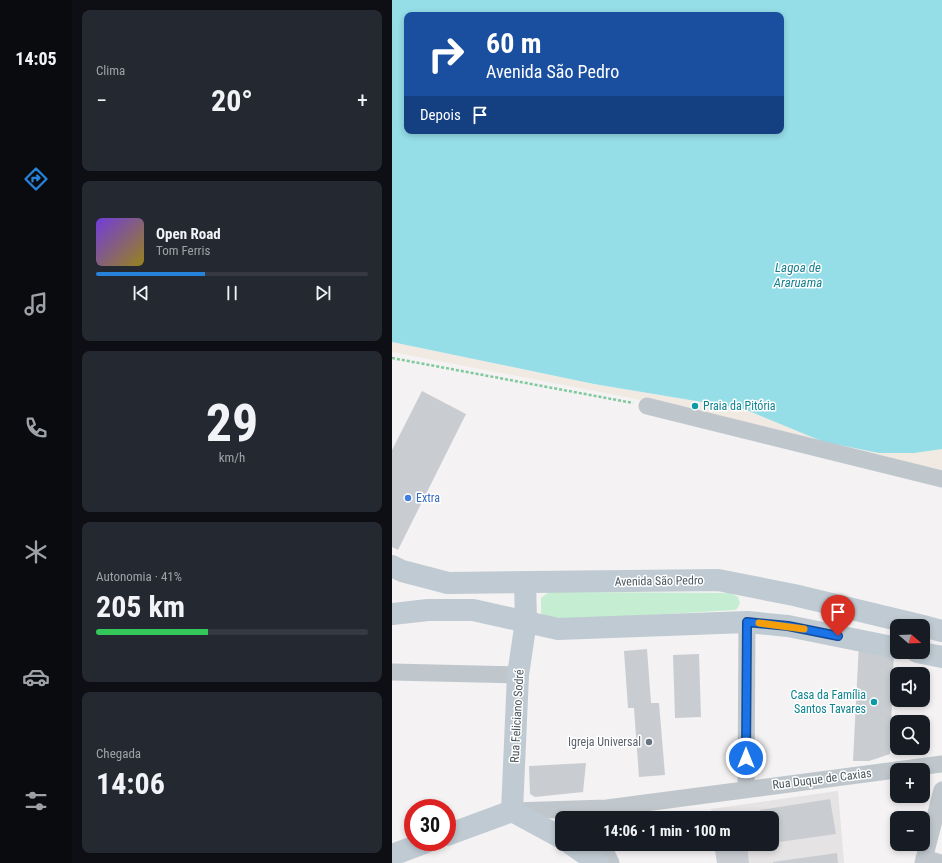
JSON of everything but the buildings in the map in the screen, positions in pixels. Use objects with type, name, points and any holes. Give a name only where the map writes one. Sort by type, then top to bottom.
[{"type":"street","points":[[647,406],[942,479]]},
{"type":"street","name":"Avenida São Pedro","points":[[392,566],[402,571],[448,583],[718,580],[794,595],[894,619]]},
{"type":"street","name":"Rua Feliciano Sodré","points":[[512,811],[518,675],[526,620],[525,582]]},
{"type":"street","points":[[788,626],[799,622],[804,614],[801,604],[794,595]]},
{"type":"street","points":[[392,614],[428,610],[473,610],[526,620],[558,629],[747,622],[788,626],[890,647]]},
{"type":"street","points":[[746,788],[747,622]]},
{"type":"street","name":"Avenida São Pedro","points":[[930,628],[942,631]]},
{"type":"street","points":[[930,655],[942,657]]},
{"type":"street","points":[[392,672],[518,675]]},
{"type":"street","name":"Rua Duque de Caxias","points":[[615,811],[746,788],[942,764]]},
{"type":"street","points":[[941,863],[924,861],[942,790]]},
{"type":"street","points":[[456,832],[512,811],[555,834]]},
{"type":"street","name":"Rua Duque de Caxias","points":[[512,811],[555,812]]},
{"type":"street","points":[[394,857],[407,851]]},
{"type":"street","points":[[581,851],[598,863]]},
{"type":"street","points":[[605,851],[611,863]]},
{"type":"path","points":[[392,358],[647,406]]},
{"type":"shaded area","points":[[838,791],[844,863],[718,863],[717,851],[779,851],[779,811],[711,811],[711,809]]},
{"type":"green space","points":[[549,592],[730,593],[738,597],[740,603],[737,609],[734,610],[550,621],[543,617],[541,612],[541,598]]},
{"type":"sand","name":"Praia da Pitória","points":[[392,342],[594,384],[744,409],[824,442],[879,453],[914,453],[942,449],[942,470],[631,398],[392,352]]},
{"type":"water","name":"Lagoa de Araruama","points":[[392,0],[942,0],[942,449],[914,453],[879,453],[824,442],[744,409],[594,384],[392,342]]},
{"type":"slow traffic","points":[[759,623],[804,629]]},
{"type":"place","name":"Praia da Pitória","points":[[695,406]]},
{"type":"place","name":"Extra","points":[[408,498]]},
{"type":"place","name":"Casa da Família Santos Tavares","points":[[874,702]]},
{"type":"place","name":"Igreja Universal","points":[[649,742]]},
{"type":"route","points":[[746,758],[747,622],[788,626],[838,636]]}]
